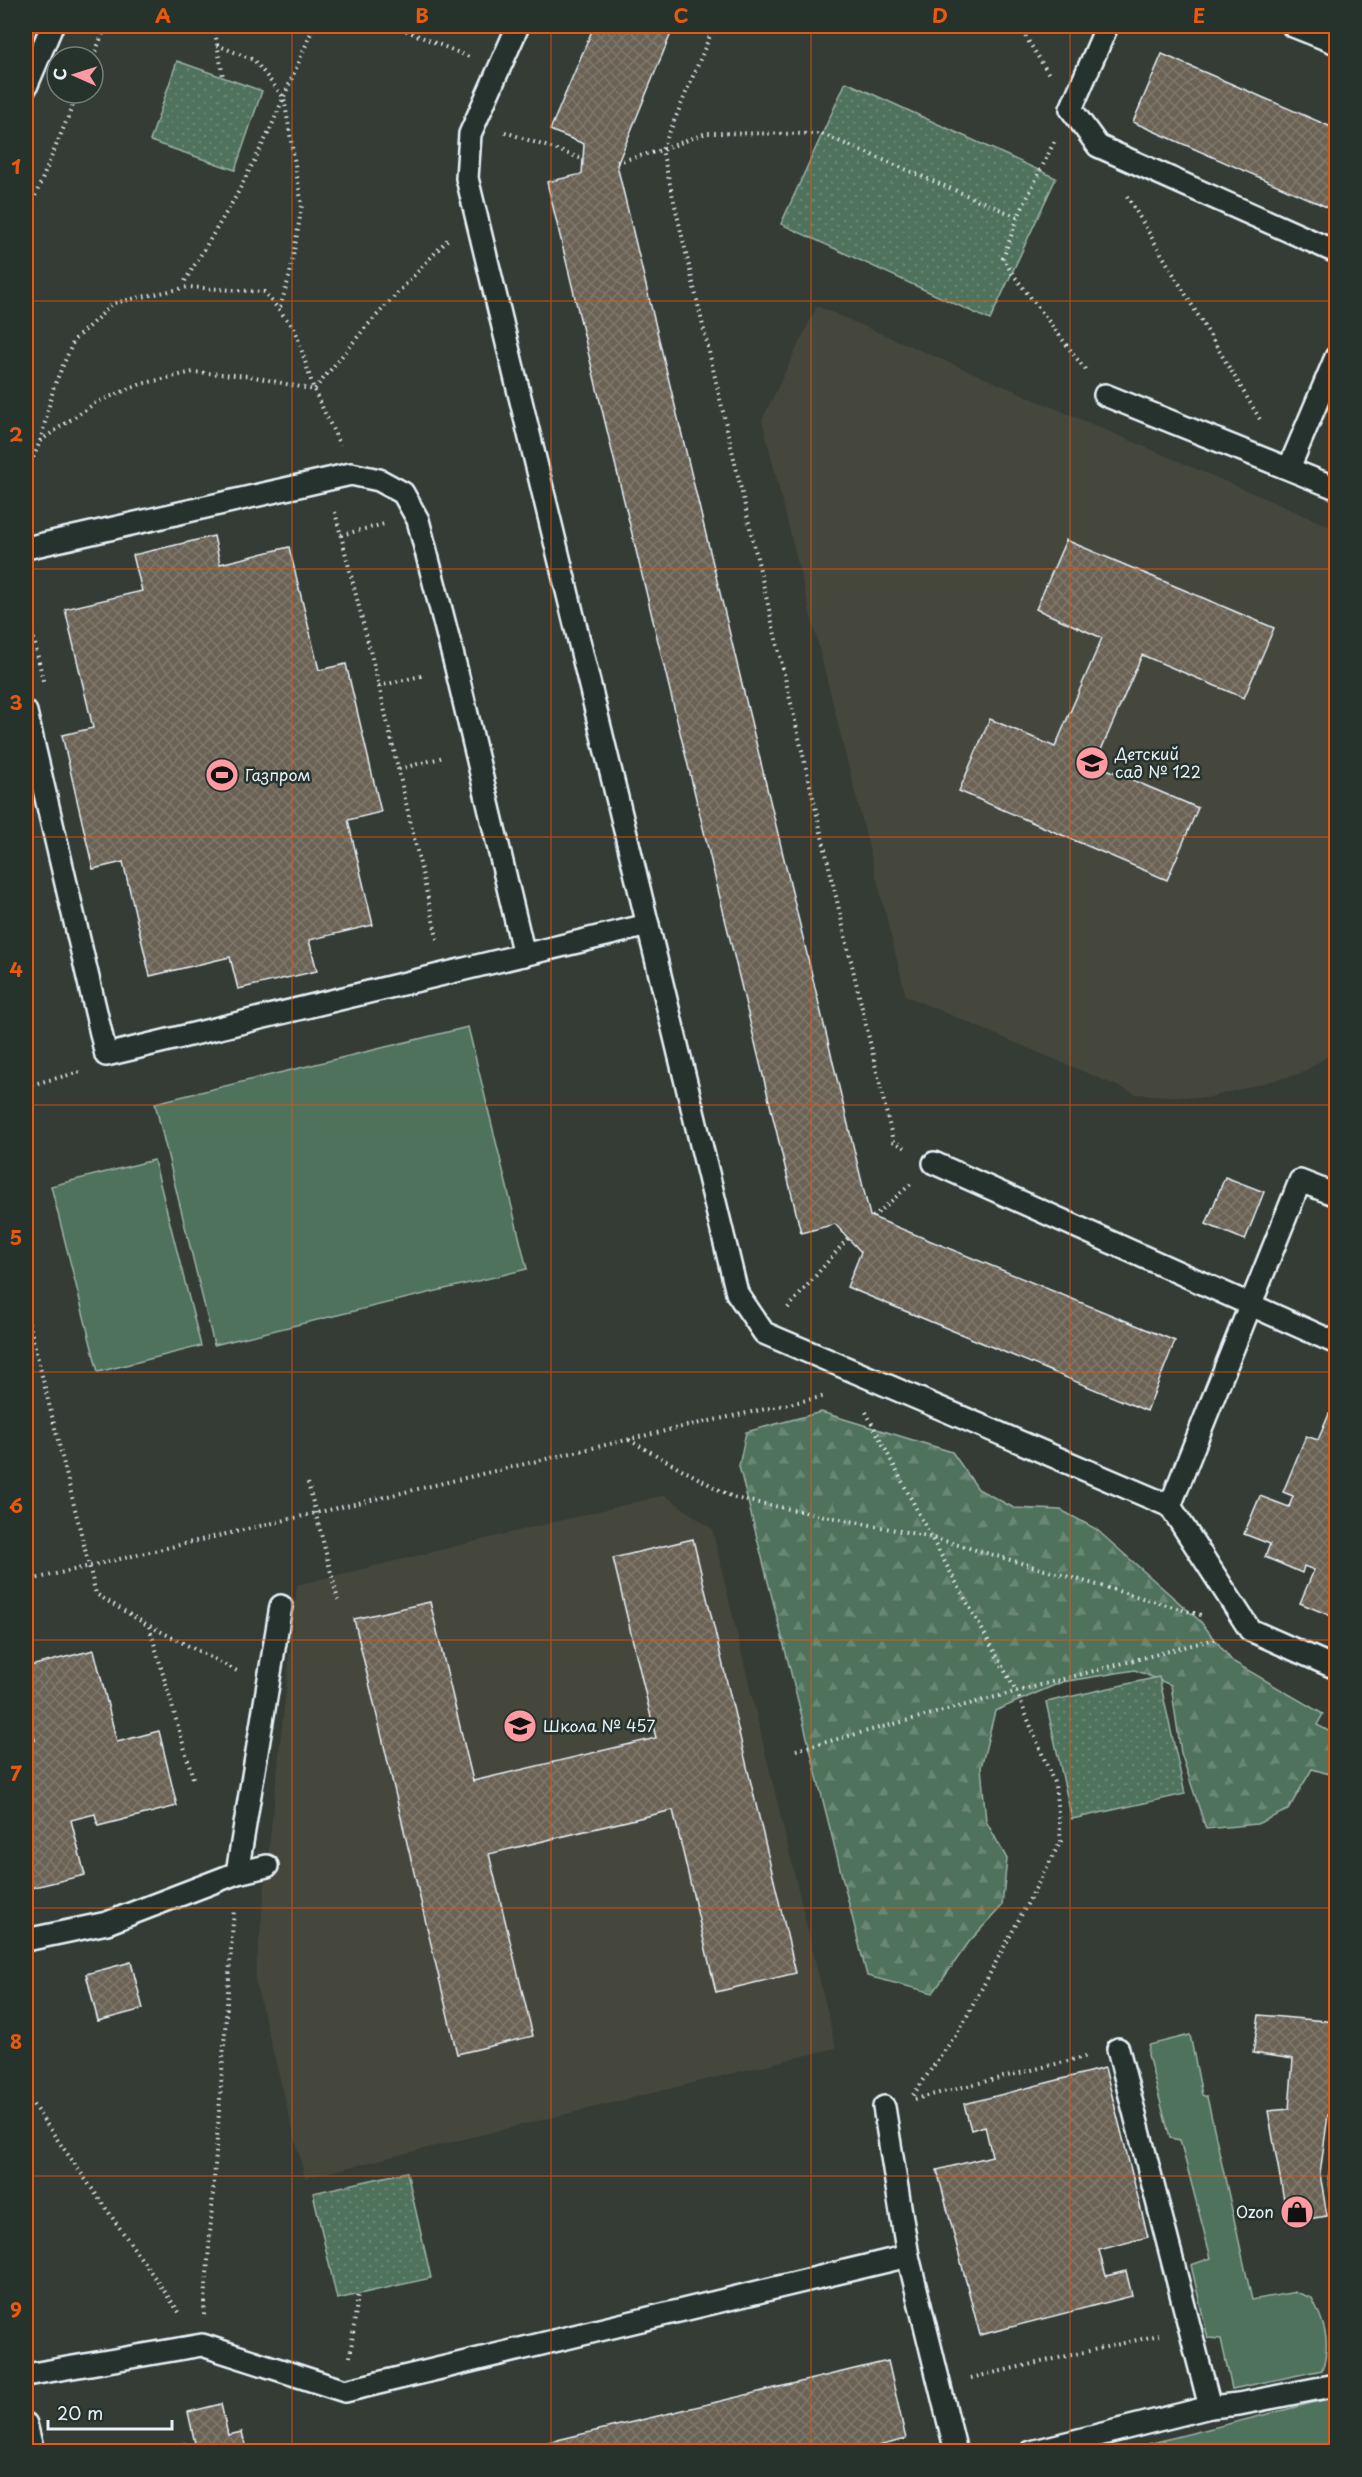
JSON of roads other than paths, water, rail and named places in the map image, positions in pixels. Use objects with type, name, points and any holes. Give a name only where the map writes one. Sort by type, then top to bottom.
[{"type":"lane","points":[[26,87],[52,26]]},
{"type":"lane","points":[[518,26],[470,134],[467,178],[737,1293],[764,1333],[859,1382],[1170,1506],[1250,1630],[1336,1668]]},
{"type":"lane","points":[[1107,26],[1071,109],[1098,146],[1336,252]]},
{"type":"lane","points":[[1293,26],[1336,43]]},
{"type":"lane","points":[[1289,468],[1336,357]]},
{"type":"lane","points":[[1105,395],[1336,488]]},
{"type":"lane","points":[[26,548],[351,474],[379,480],[403,493],[418,520],[456,668],[524,955]]},
{"type":"lane","points":[[26,712],[106,1055],[648,925]]},
{"type":"lane","points":[[934,1163],[1336,1343]]},
{"type":"lane","points":[[1170,1506],[1300,1180],[1336,1195]]},
{"type":"lane","points":[[237,1873],[281,1606]]},
{"type":"lane","points":[[26,1940],[107,1923],[237,1873],[267,1866]]},
{"type":"lane","points":[[1118,2049],[1210,2407]]},
{"type":"lane","points":[[884,2107],[908,2256],[956,2451]]},
{"type":"lane","points":[[26,2375],[202,2345],[345,2391],[908,2256]]},
{"type":"lane","points":[[1031,2451],[1210,2407],[1239,2404],[1336,2385]]},
{"type":"lane","points":[[26,2424],[33,2451]]},
{"type":"place","name":"Детский сад № 122","points":[[1092,763]]},
{"type":"place","name":"Газпром","points":[[222,775]]},
{"type":"place","name":"Школа № 457","points":[[520,1726]]},
{"type":"place","name":"Ozon","points":[[1297,2212]]}]
